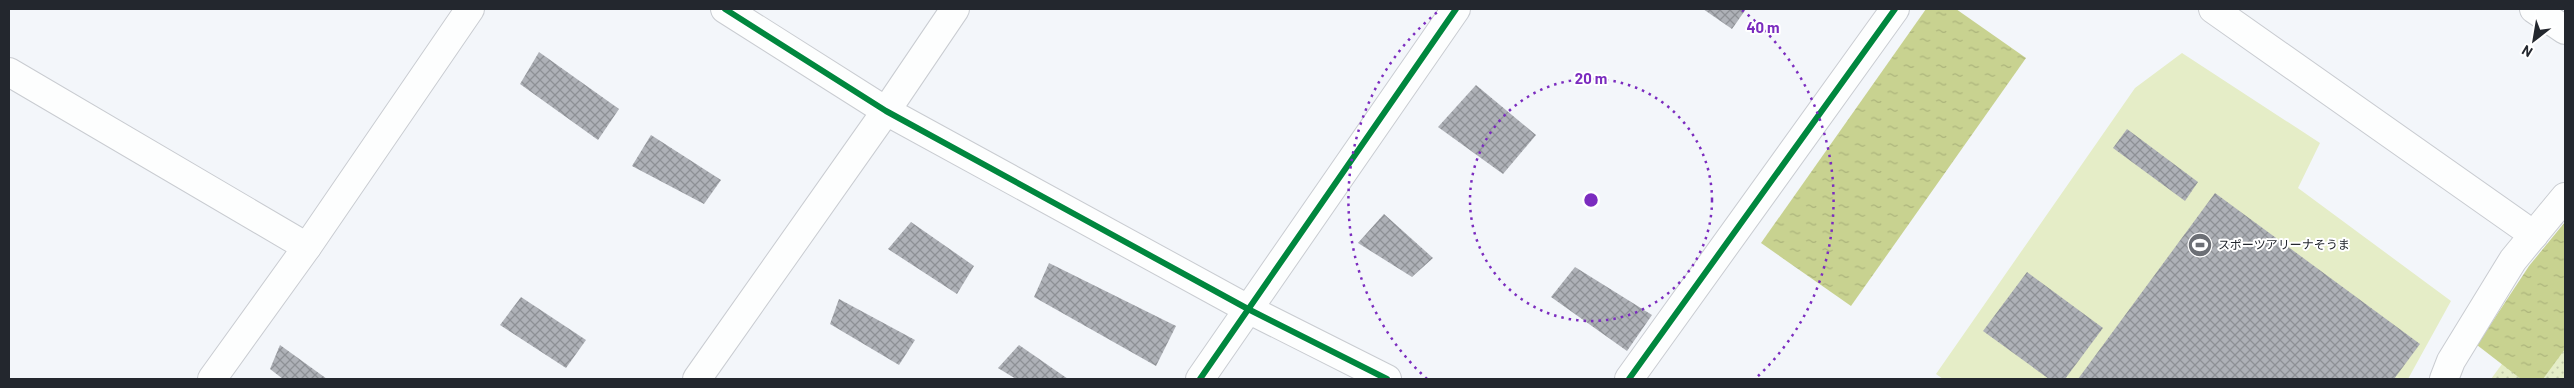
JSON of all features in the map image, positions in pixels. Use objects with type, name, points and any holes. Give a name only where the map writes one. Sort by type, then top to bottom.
[{"type":"street","points":[[212,379],[307,247],[470,9]]},
{"type":"street","points":[[725,9],[886,111],[1248,309],[1387,379]]},
{"type":"street","points":[[697,379],[886,111],[954,9]]},
{"type":"street","points":[[1200,379],[1456,9]]},
{"type":"street","points":[[1629,379],[1895,9]]},
{"type":"street","points":[[2214,9],[2534,235]]},
{"type":"street","points":[[2534,9],[2565,30]]},
{"type":"street","points":[[9,72],[307,247]]},
{"type":"street","points":[[2444,379],[2451,361],[2513,260],[2565,197]]},
{"type":"shaded area","name":"スポーツアリーナそうま","points":[[2182,53],[2320,143],[2298,188],[2451,301],[2408,379],[1943,379],[1936,374],[2135,88]]},
{"type":"shaded area","points":[[2565,278],[2565,379],[2491,379]]},
{"type":"water","points":[[1926,9],[1956,9],[2026,58],[1851,306],[1761,243]]},
{"type":"water","points":[[2565,222],[2565,349],[2543,379],[2521,379],[2477,345],[2529,266]]},
{"type":"building","points":[[1703,9],[1746,9],[1732,29]]},
{"type":"building","points":[[539,52],[619,109],[598,140],[520,84]]},
{"type":"building","points":[[1476,85],[1536,135],[1503,174],[1438,127]]},
{"type":"building","points":[[2127,129],[2198,182],[2185,201],[2113,148]]},
{"type":"building","points":[[651,135],[721,180],[704,204],[632,166]]},
{"type":"building","points":[[2215,193],[2420,344],[2394,379],[2078,379]]},
{"type":"building","points":[[1384,214],[1433,258],[1412,277],[1358,243]]},
{"type":"building","points":[[911,222],[974,266],[957,294],[888,249]]},
{"type":"building","points":[[1049,263],[1176,326],[1156,366],[1034,297]]},
{"type":"building","points":[[1575,267],[1652,315],[1627,351],[1551,297]]},
{"type":"building","points":[[2027,272],[2103,328],[2065,379],[2049,379],[1983,331]]},
{"type":"building","points":[[521,297],[586,340],[566,368],[500,325]]},
{"type":"building","points":[[839,299],[915,340],[899,365],[830,324]]},
{"type":"building","points":[[280,345],[327,379],[283,379],[270,369]]},
{"type":"building","points":[[1019,345],[1068,379],[1016,379],[998,368]]},
{"type":"cycle path","points":[[725,9],[886,111],[1248,309],[1387,379]]},
{"type":"cycle path","points":[[1200,379],[1456,9]]},
{"type":"cycle path","points":[[1629,379],[1895,9]]},
{"type":"place","name":"スポーツアリーナそうま","points":[[2200,245]]}]
